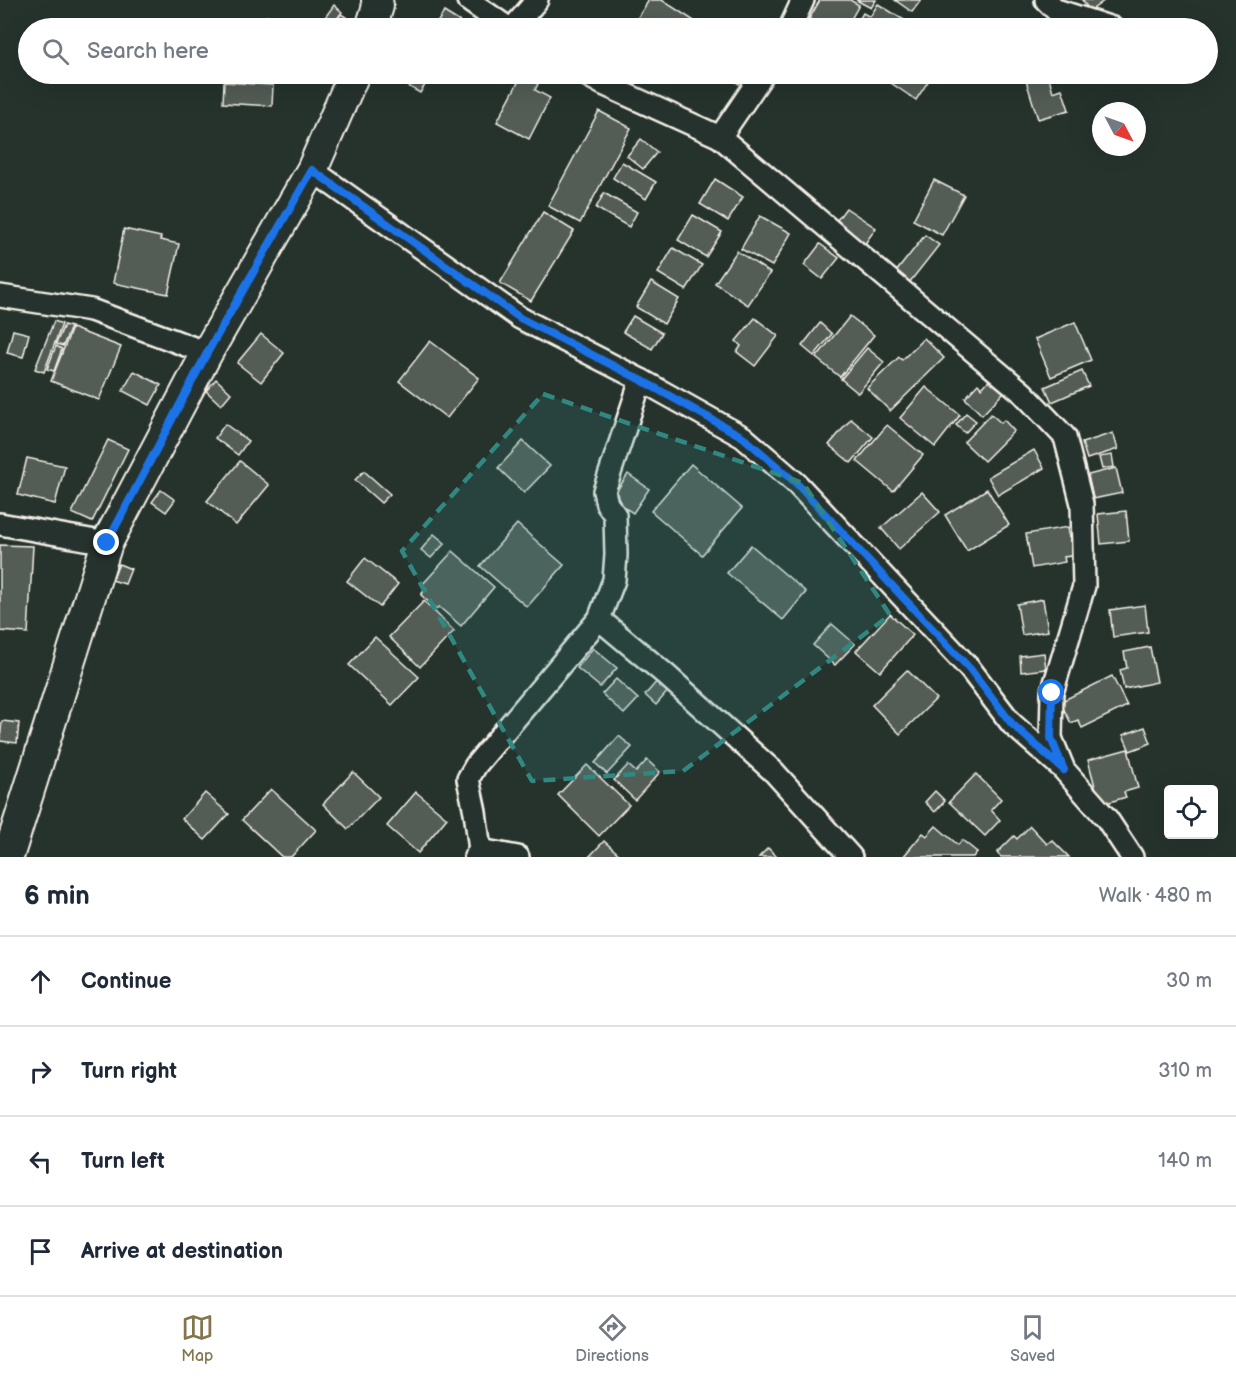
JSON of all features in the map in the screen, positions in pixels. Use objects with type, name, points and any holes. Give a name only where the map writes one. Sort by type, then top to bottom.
[{"type":"street","points":[[374,18],[378,6],[377,0]]},
{"type":"street","points":[[468,0],[495,18]]},
{"type":"street","points":[[520,18],[537,0]]},
{"type":"street","points":[[795,18],[803,0]]},
{"type":"street","points":[[1046,0],[1056,10],[1081,18]]},
{"type":"street","points":[[8,857],[107,543],[207,353],[312,170],[350,84]]},
{"type":"street","points":[[603,84],[720,137],[1023,393],[1065,437],[1082,504],[1084,586],[1052,693],[1051,738],[1064,770]]},
{"type":"street","points":[[720,137],[756,84]]},
{"type":"street","points":[[312,170],[520,318],[641,380],[743,437],[796,483],[970,669],[1012,724],[1064,770],[1107,819],[1132,857]]},
{"type":"street","points":[[0,296],[92,310],[207,353]]},
{"type":"street","points":[[518,857],[478,854],[476,812],[468,779],[476,765],[599,619],[614,580],[616,555],[615,515],[607,504],[604,491],[641,380]]},
{"type":"street","points":[[0,524],[107,543]]},
{"type":"street","points":[[599,619],[665,674],[774,772],[851,857]]},
{"type":"highlighted area","points":[[543,394],[803,483],[890,615],[683,771],[532,781],[402,551]]},
{"type":"building","points":[[649,0],[662,0],[690,18],[637,18]]},
{"type":"building","points":[[820,0],[850,0],[859,5],[852,18],[810,18]]},
{"type":"building","points":[[856,0],[876,0],[871,8]]},
{"type":"building","points":[[895,0],[921,0],[912,12]]},
{"type":"building","points":[[1082,0],[1105,0],[1090,11]]},
{"type":"building","points":[[878,4],[901,18],[860,18],[863,13],[870,17]]},
{"type":"building","points":[[334,5],[342,12],[338,18],[325,18]]},
{"type":"building","points":[[444,12],[454,18],[440,18]]},
{"type":"building","points":[[224,84],[273,85],[272,106],[223,103]]},
{"type":"building","points":[[405,84],[426,84],[420,93]]},
{"type":"building","points":[[517,84],[538,84],[535,90],[550,98],[529,139],[497,122]]},
{"type":"building","points":[[892,84],[926,84],[916,100]]},
{"type":"building","points":[[1027,84],[1051,84],[1053,92],[1062,89],[1069,110],[1038,119]]},
{"type":"building","points":[[599,111],[631,128],[580,223],[548,206]]},
{"type":"building","points":[[641,139],[657,152],[643,169],[627,156]]},
{"type":"building","points":[[622,162],[656,182],[646,199],[613,178]]},
{"type":"building","points":[[715,179],[743,197],[728,221],[700,204]]},
{"type":"building","points":[[934,180],[964,195],[942,235],[913,220]]},
{"type":"building","points":[[604,193],[637,212],[629,227],[596,208]]},
{"type":"building","points":[[846,208],[876,228],[864,245],[834,224]]},
{"type":"building","points":[[543,212],[574,231],[531,301],[500,283]]},
{"type":"building","points":[[693,215],[722,232],[706,257],[678,240]]},
{"type":"building","points":[[760,216],[791,233],[772,266],[741,249]]},
{"type":"building","points":[[124,229],[161,237],[160,240],[179,244],[168,294],[113,283]]},
{"type":"building","points":[[925,235],[939,245],[909,283],[896,272]]},
{"type":"building","points":[[820,244],[839,258],[822,279],[804,265]]},
{"type":"building","points":[[673,248],[702,265],[686,290],[658,273]]},
{"type":"building","points":[[737,251],[770,273],[748,305],[715,283]]},
{"type":"building","points":[[651,282],[679,299],[664,324],[636,307]]},
{"type":"building","points":[[633,316],[662,333],[652,349],[623,332]]},
{"type":"building","points":[[850,316],[874,335],[840,377],[816,358]]},
{"type":"building","points":[[755,318],[778,336],[755,366],[737,352],[741,346],[736,341]]},
{"type":"building","points":[[54,321],[62,324],[44,372],[35,369]]},
{"type":"building","points":[[1075,322],[1091,360],[1051,377],[1035,339]]},
{"type":"building","points":[[820,323],[832,334],[814,356],[802,346]]},
{"type":"building","points":[[64,325],[71,327],[63,346],[56,344]]},
{"type":"building","points":[[72,328],[121,347],[99,400],[51,381]]},
{"type":"building","points":[[13,330],[29,334],[23,357],[7,353]]},
{"type":"building","points":[[261,334],[284,353],[261,382],[237,363]]},
{"type":"building","points":[[924,338],[944,358],[890,411],[867,388],[899,357],[902,360]]},
{"type":"building","points":[[430,341],[479,378],[447,418],[399,381]]},
{"type":"building","points":[[56,346],[62,349],[54,371],[47,369]]},
{"type":"building","points":[[867,348],[884,362],[858,393],[841,379]]},
{"type":"building","points":[[134,371],[161,385],[150,405],[123,391]]},
{"type":"building","points":[[1082,371],[1089,386],[1052,402],[1045,387]]},
{"type":"building","points":[[216,379],[231,393],[221,405],[206,391]]},
{"type":"building","points":[[990,379],[1004,392],[982,415],[965,398],[978,384],[982,388]]},
{"type":"building","points":[[926,387],[960,415],[935,447],[900,418]]},
{"type":"building","points":[[966,413],[976,421],[965,433],[956,425]]},
{"type":"building","points":[[991,414],[1001,423],[1004,420],[1014,431],[984,461],[964,442]]},
{"type":"building","points":[[851,419],[873,437],[851,463],[829,445]]},
{"type":"building","points":[[225,424],[248,441],[238,455],[215,438]]},
{"type":"building","points":[[887,425],[923,455],[893,491],[857,461]]},
{"type":"building","points":[[1113,433],[1118,449],[1087,459],[1082,443]]},
{"type":"building","points":[[108,440],[128,449],[92,522],[72,513]]},
{"type":"building","points":[[523,441],[550,466],[524,493],[498,468]]},
{"type":"building","points":[[1034,450],[1044,468],[998,495],[988,477]]},
{"type":"building","points":[[1112,455],[1114,467],[1102,469],[1099,457]]},
{"type":"building","points":[[27,458],[65,466],[55,504],[18,495]]},
{"type":"building","points":[[240,461],[269,485],[236,525],[207,501]]},
{"type":"building","points":[[691,464],[742,508],[702,555],[651,511]]},
{"type":"building","points":[[1116,468],[1122,493],[1093,499],[1088,475]]},
{"type":"building","points":[[364,471],[390,494],[381,503],[355,480]]},
{"type":"building","points":[[628,474],[649,489],[633,513],[611,499]]},
{"type":"building","points":[[987,489],[1009,525],[967,551],[945,515]]},
{"type":"building","points":[[161,490],[175,500],[166,512],[152,502]]},
{"type":"building","points":[[922,492],[940,512],[899,549],[881,528]]},
{"type":"building","points":[[1126,511],[1129,541],[1101,544],[1098,514]]},
{"type":"building","points":[[517,524],[564,565],[527,607],[480,566]]},
{"type":"building","points":[[1068,527],[1070,540],[1075,539],[1078,555],[1064,557],[1065,562],[1032,568],[1026,534]]},
{"type":"building","points":[[434,534],[445,543],[431,558],[421,550]]},
{"type":"building","points":[[0,545],[33,546],[28,633],[0,631]]},
{"type":"building","points":[[751,545],[806,592],[783,620],[727,573]]},
{"type":"building","points":[[453,551],[494,587],[461,626],[439,607],[436,609],[421,595],[426,588],[422,585]]},
{"type":"building","points":[[365,558],[398,584],[380,607],[347,581]]},
{"type":"building","points":[[119,564],[131,569],[125,584],[112,580]]},
{"type":"building","points":[[1043,599],[1048,631],[1022,635],[1017,604]]},
{"type":"building","points":[[424,601],[454,631],[420,667],[389,637]]},
{"type":"building","points":[[1145,605],[1148,632],[1113,637],[1110,610]]},
{"type":"building","points":[[890,614],[913,635],[880,672],[856,651]]},
{"type":"building","points":[[832,624],[855,644],[835,665],[813,645]]},
{"type":"building","points":[[375,637],[419,677],[392,705],[349,665]]},
{"type":"building","points":[[1150,647],[1157,682],[1124,689],[1120,670],[1127,668],[1124,652]]},
{"type":"building","points":[[593,648],[617,668],[600,687],[577,668]]},
{"type":"building","points":[[1044,653],[1046,669],[1021,672],[1020,656]]},
{"type":"building","points":[[907,670],[936,699],[900,734],[872,705]]},
{"type":"building","points":[[1112,676],[1127,706],[1082,728],[1078,720],[1071,723],[1060,702]]},
{"type":"building","points":[[616,679],[638,699],[624,714],[602,694]]},
{"type":"building","points":[[658,680],[669,690],[656,705],[645,695]]},
{"type":"building","points":[[2,721],[19,723],[17,743],[0,741]]},
{"type":"building","points":[[1145,727],[1151,743],[1130,751],[1123,735]]},
{"type":"building","points":[[619,736],[632,747],[607,774],[595,763]]},
{"type":"building","points":[[1128,749],[1138,788],[1124,792],[1126,797],[1100,805],[1088,760]]},
{"type":"building","points":[[647,760],[660,772],[635,800],[614,780],[628,765],[636,772]]},
{"type":"building","points":[[587,765],[629,805],[599,836],[558,795]]},
{"type":"building","points":[[353,772],[379,797],[348,829],[323,804]]},
{"type":"building","points":[[976,774],[1001,799],[991,810],[1000,820],[985,836],[949,802]]},
{"type":"building","points":[[271,789],[316,830],[291,857],[282,857],[242,820]]},
{"type":"building","points":[[935,791],[945,801],[935,812],[925,802]]},
{"type":"building","points":[[416,792],[447,818],[418,853],[387,826]]},
{"type":"building","points":[[205,793],[229,814],[205,840],[182,819]]},
{"type":"building","points":[[936,826],[958,845],[962,840],[977,852],[973,857],[903,857],[923,833],[927,836]]},
{"type":"building","points":[[1030,826],[1047,844],[1052,840],[1069,857],[1001,857],[997,853],[1014,836],[1017,839]]},
{"type":"building","points":[[604,841],[622,857],[589,857]]},
{"type":"building","points":[[768,848],[777,857],[759,857]]},
{"type":"route","points":[[107,543],[207,353],[312,170],[520,318],[641,380],[743,437],[796,483],[970,669],[1012,724],[1064,770],[1051,738],[1052,693]]}]
